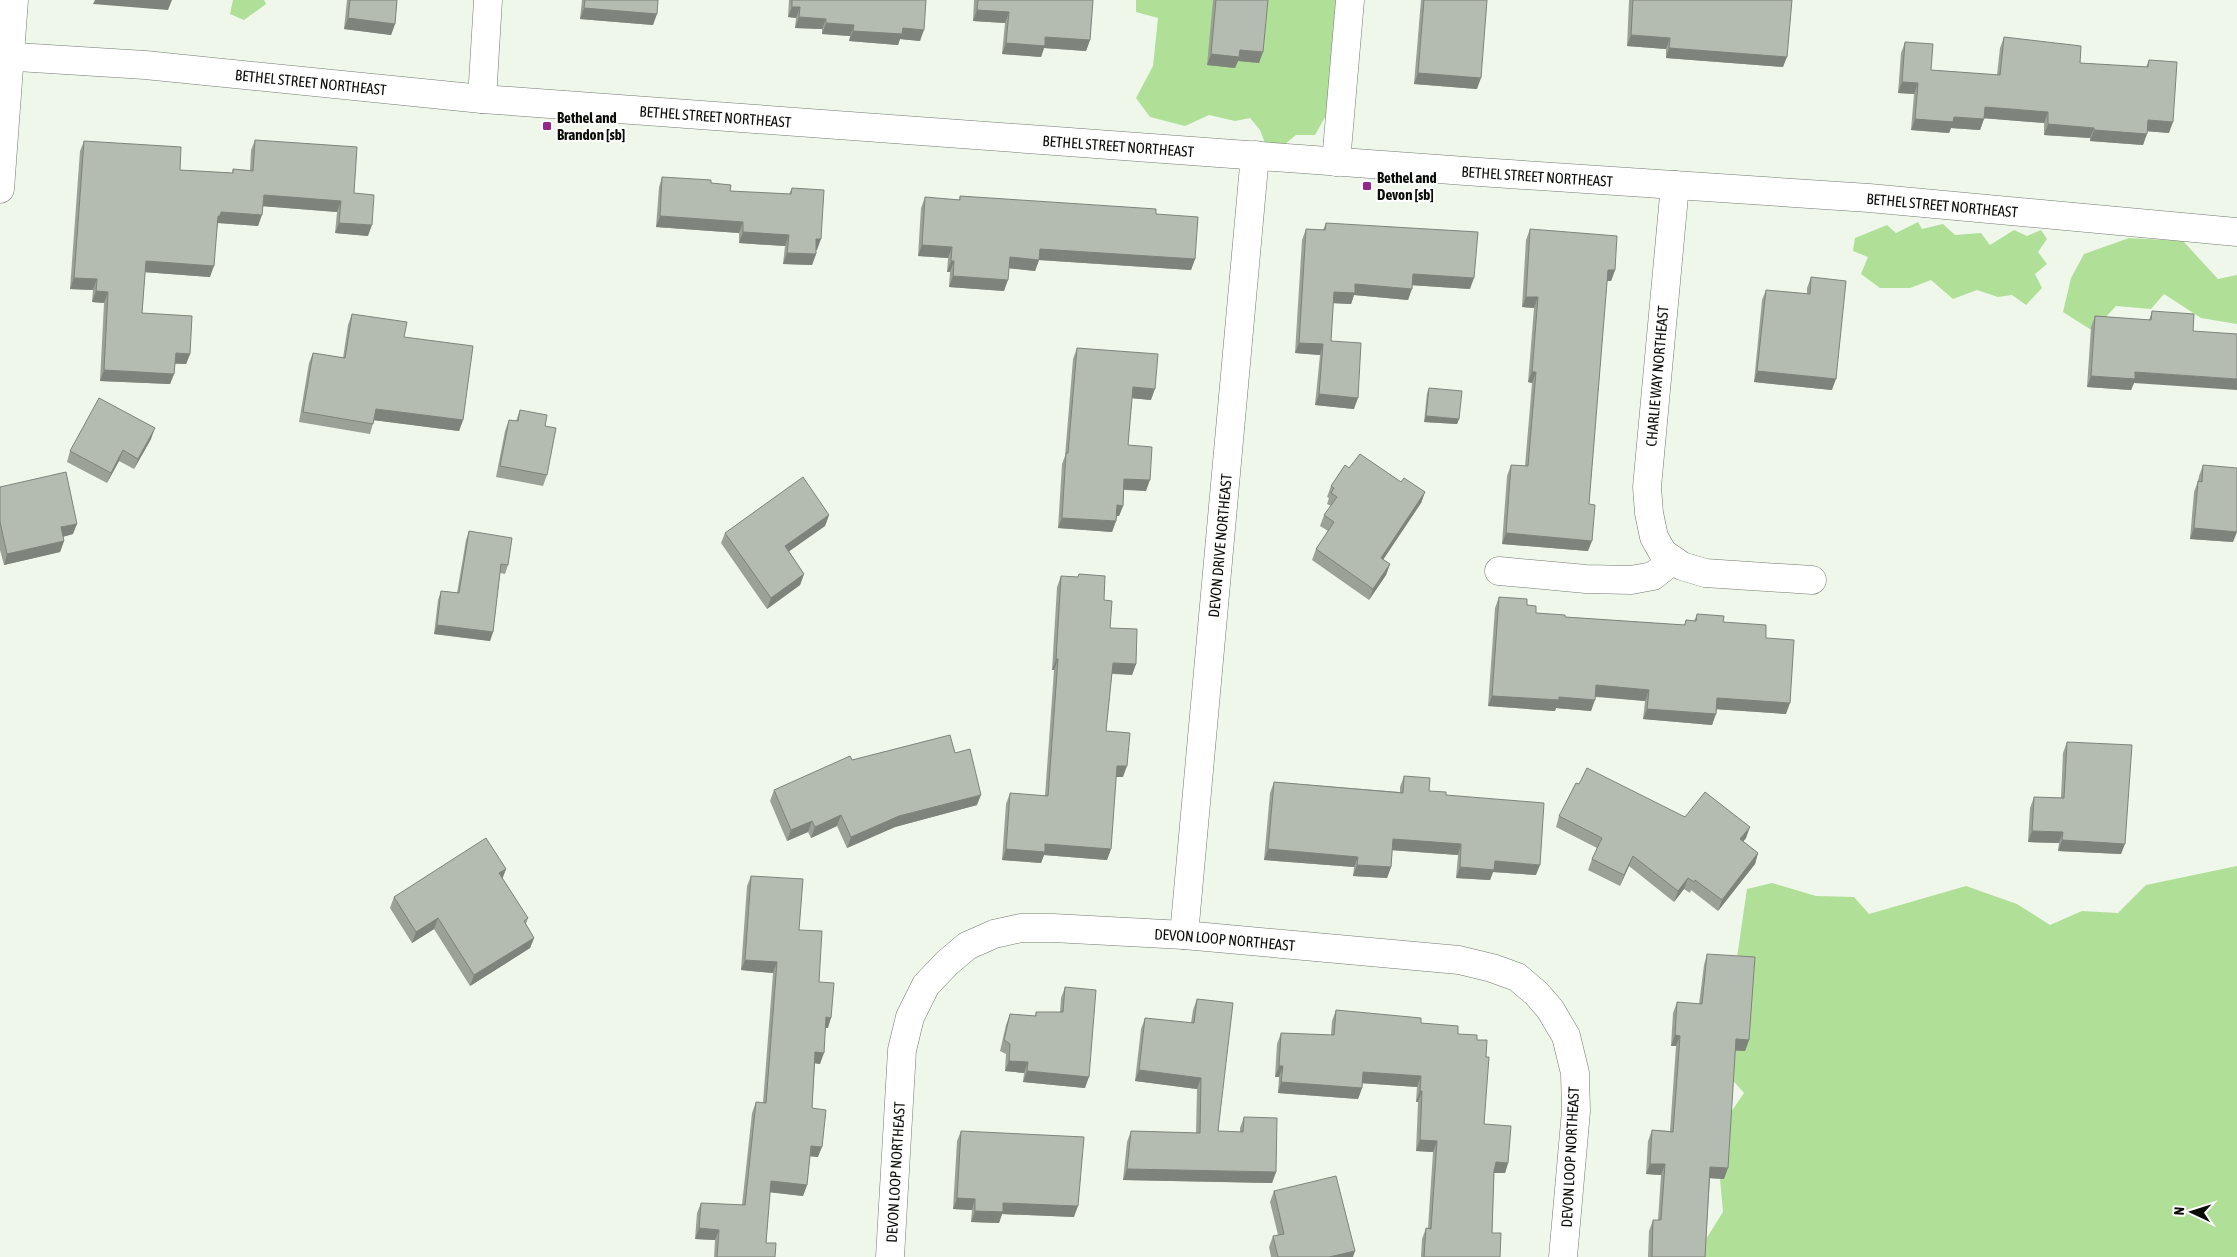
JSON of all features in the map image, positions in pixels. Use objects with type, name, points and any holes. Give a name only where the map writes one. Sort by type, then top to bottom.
[{"type":"street","points":[[0,189],[5,56],[14,0]]},
{"type":"street","points":[[482,99],[488,0]]},
{"type":"street","points":[[1336,162],[1350,0]]},
{"type":"street","name":"BETHEL STREET NORTHEAST","points":[[5,56],[145,65],[482,99],[1336,162],[1869,198],[2237,232]]},
{"type":"street","name":"DEVON DRIVE NORTHEAST","points":[[1184,935],[1255,155]]},
{"type":"street","name":"CHARLIE WAY NORTHEAST","points":[[1673,560],[1664,553],[1654,537],[1649,513],[1648,487],[1674,185]]},
{"type":"street","points":[[1500,571],[1586,579],[1631,580],[1653,576],[1673,560],[1682,566],[1706,573],[1812,580]]},
{"type":"street","name":"DEVON LOOP NORTHEAST","points":[[890,1257],[902,1050],[910,1017],[926,986],[946,963],[967,946],[994,934],[1020,928],[1071,928],[1184,935],[1459,960],[1517,977],[1550,1009],[1566,1036],[1574,1073],[1576,1111],[1564,1257]]},
{"type":"green space","points":[[233,0],[264,0],[266,4],[244,20],[230,14]]},
{"type":"green space","points":[[1136,0],[1339,0],[1333,103],[1315,135],[1296,135],[1285,144],[1265,143],[1260,130],[1250,118],[1235,121],[1209,115],[1185,126],[1150,117],[1136,98],[1153,66],[1158,18],[1136,12]]},
{"type":"green space","points":[[1918,222],[1922,229],[1943,224],[1955,235],[1981,233],[1990,245],[2014,230],[2027,236],[2041,230],[2047,239],[2038,252],[2047,264],[2035,274],[2042,288],[2026,305],[2012,295],[1998,297],[1977,290],[1953,299],[1931,280],[1910,288],[1880,288],[1861,274],[1868,257],[1853,251],[1855,238],[1887,225],[1896,233]]},
{"type":"green space","points":[[2129,238],[2183,241],[2218,279],[2237,275],[2237,324],[2201,318],[2164,294],[2151,309],[2116,306],[2093,331],[2063,312],[2071,278],[2084,254]]},
{"type":"green space","points":[[2237,866],[2237,1257],[1702,1257],[1698,1252],[1723,1212],[1716,1134],[1744,1093],[1721,1067],[1747,889],[1772,883],[1816,896],[1854,897],[1869,914],[1966,886],[2017,904],[2050,925],[2082,911],[2118,913],[2146,885]]},
{"type":"building","points":[[350,0],[397,0],[395,24],[348,18]]},
{"type":"building","points":[[585,0],[658,0],[657,14],[584,8]]},
{"type":"building","points":[[792,0],[926,0],[924,30],[903,28],[902,34],[853,31],[854,25],[826,23],[826,19],[799,17],[800,7],[792,7]]},
{"type":"building","points":[[978,0],[1093,0],[1090,40],[1045,37],[1045,46],[1006,43],[1009,12],[977,10]]},
{"type":"building","points":[[1216,0],[1268,0],[1263,52],[1240,50],[1239,57],[1211,54]]},
{"type":"building","points":[[1424,0],[1487,0],[1481,78],[1418,73]]},
{"type":"building","points":[[1633,0],[1792,0],[1787,57],[1669,48],[1670,38],[1631,35]]},
{"type":"building","points":[[2004,37],[2081,46],[2080,63],[2148,67],[2149,60],[2177,62],[2173,122],[2148,120],[2147,134],[2094,130],[2094,128],[2048,124],[2048,112],[1985,107],[1984,119],[1954,117],[1953,122],[1915,119],[1918,83],[1902,82],[1905,42],[1933,44],[1931,70],[2000,75]]},
{"type":"building","points":[[255,140],[357,147],[354,193],[374,195],[372,225],[339,223],[341,201],[264,195],[262,215],[221,212],[220,216],[218,216],[214,266],[146,261],[142,313],[192,316],[190,354],[176,353],[174,374],[104,370],[108,292],[96,291],[97,279],[74,278],[84,141],[181,147],[180,170],[233,173],[233,169],[253,171]]},
{"type":"building","points":[[662,177],[711,180],[711,183],[731,185],[730,191],[791,194],[792,188],[824,190],[821,239],[816,239],[816,254],[787,253],[789,235],[743,232],[743,222],[660,216]]},
{"type":"building","points":[[960,196],[1156,209],[1156,214],[1198,217],[1195,259],[1040,249],[1039,260],[1010,257],[1008,280],[953,276],[954,261],[951,261],[952,247],[922,245],[925,197],[960,200]]},
{"type":"building","points":[[1326,223],[1478,232],[1474,278],[1413,274],[1412,289],[1355,284],[1355,293],[1334,292],[1331,341],[1361,343],[1358,398],[1319,394],[1323,344],[1299,343],[1306,229],[1325,230]]},
{"type":"building","points":[[1530,229],[1617,236],[1615,270],[1608,270],[1589,504],[1595,505],[1592,541],[1506,533],[1511,465],[1528,466],[1536,372],[1532,372],[1538,297],[1526,297]]},
{"type":"building","points":[[1811,277],[1846,281],[1836,379],[1757,371],[1766,290],[1810,294]]},
{"type":"building","points":[[2152,311],[2194,314],[2193,331],[2237,334],[2237,379],[2135,372],[2135,379],[2091,376],[2095,316],[2151,320]]},
{"type":"building","points":[[352,314],[407,322],[404,337],[473,346],[463,420],[376,409],[373,424],[303,412],[313,353],[345,358]]},
{"type":"building","points":[[1077,348],[1158,354],[1155,389],[1133,387],[1128,445],[1152,447],[1150,480],[1124,479],[1123,506],[1117,505],[1116,521],[1062,518],[1066,453],[1068,453]]},
{"type":"building","points":[[1429,388],[1462,391],[1459,419],[1426,416]]},
{"type":"building","points":[[99,398],[155,428],[138,459],[123,450],[111,473],[70,451]]},
{"type":"building","points":[[520,410],[547,415],[545,426],[556,428],[547,475],[500,466],[509,420],[518,421]]},
{"type":"building","points":[[1360,454],[1401,482],[1404,478],[1425,492],[1381,558],[1390,564],[1373,589],[1316,549],[1334,522],[1324,515],[1337,497],[1331,493],[1334,488],[1331,486],[1345,465],[1349,468]]},
{"type":"building","points":[[2203,465],[2237,468],[2237,532],[2194,528],[2198,481],[2202,482]]},
{"type":"building","points":[[66,472],[77,524],[61,527],[64,541],[7,554],[0,522],[0,487]]},
{"type":"building","points":[[803,477],[829,515],[785,546],[804,574],[771,598],[725,533]]},
{"type":"building","points":[[469,531],[512,538],[508,565],[501,564],[493,632],[437,625],[441,591],[459,593]]},
{"type":"building","points":[[1079,574],[1105,576],[1104,600],[1112,601],[1110,628],[1137,629],[1136,664],[1113,663],[1106,731],[1130,733],[1127,766],[1117,766],[1111,849],[1045,844],[1045,852],[1006,849],[1010,793],[1048,796],[1058,659],[1056,659],[1061,576],[1078,577]]},
{"type":"building","points":[[1499,597],[1527,599],[1527,605],[1536,606],[1536,613],[1565,615],[1565,617],[1685,625],[1686,620],[1696,621],[1697,614],[1724,616],[1723,622],[1766,625],[1766,638],[1794,640],[1790,703],[1717,698],[1716,714],[1647,709],[1649,690],[1596,685],[1595,700],[1559,697],[1559,700],[1492,696]]},
{"type":"building","points":[[950,735],[955,753],[970,749],[981,795],[899,816],[851,837],[841,815],[815,827],[812,821],[791,830],[774,790],[850,756],[852,760]]},
{"type":"building","points":[[2067,742],[2132,745],[2125,844],[2062,840],[2063,832],[2032,831],[2034,797],[2064,798]]},
{"type":"building","points":[[1587,768],[1685,817],[1705,792],[1750,827],[1740,839],[1758,853],[1722,900],[1695,880],[1694,882],[1688,878],[1678,891],[1633,856],[1624,875],[1592,859],[1602,838],[1559,816],[1576,783],[1579,784]]},
{"type":"building","points":[[1404,776],[1430,778],[1429,791],[1446,792],[1446,795],[1544,803],[1540,865],[1495,861],[1494,870],[1460,867],[1461,844],[1393,839],[1391,867],[1357,865],[1358,857],[1268,849],[1274,782],[1403,793]]},
{"type":"building","points":[[486,838],[506,869],[499,873],[528,918],[524,921],[534,938],[474,975],[438,918],[416,932],[394,897]]},
{"type":"building","points":[[751,876],[803,879],[799,930],[822,931],[819,982],[834,983],[831,1018],[826,1017],[824,1053],[815,1052],[812,1108],[826,1110],[822,1147],[811,1146],[807,1185],[771,1181],[766,1243],[776,1243],[775,1257],[717,1257],[719,1230],[699,1228],[701,1203],[745,1205],[756,1102],[766,1103],[777,962],[745,960]]},
{"type":"building","points":[[1707,954],[1755,957],[1749,1040],[1736,1039],[1728,1168],[1710,1167],[1705,1257],[1652,1257],[1653,1220],[1661,1220],[1665,1164],[1650,1164],[1652,1130],[1673,1132],[1680,1036],[1675,1035],[1677,1002],[1702,1004]]},
{"type":"building","points":[[1065,987],[1096,990],[1089,1077],[1027,1071],[1028,1062],[1009,1061],[1010,1044],[1004,1040],[1010,1014],[1036,1016],[1036,1012],[1063,1012]]},
{"type":"building","points":[[1197,999],[1233,1003],[1218,1131],[1243,1132],[1244,1117],[1277,1118],[1276,1172],[1127,1169],[1131,1131],[1200,1133],[1201,1078],[1139,1070],[1145,1018],[1194,1023]]},
{"type":"building","points":[[1336,1010],[1421,1018],[1421,1023],[1458,1026],[1458,1034],[1477,1035],[1477,1040],[1487,1040],[1486,1057],[1489,1057],[1484,1124],[1511,1126],[1508,1163],[1496,1162],[1494,1171],[1492,1233],[1501,1233],[1500,1257],[1424,1257],[1426,1228],[1431,1229],[1437,1141],[1420,1140],[1421,1076],[1363,1072],[1362,1088],[1281,1082],[1283,1066],[1279,1066],[1281,1033],[1334,1035]]},
{"type":"building","points":[[961,1131],[1084,1137],[1078,1206],[1003,1203],[1003,1212],[975,1211],[975,1199],[957,1198]]},
{"type":"building","points":[[1336,1176],[1355,1251],[1329,1257],[1278,1257],[1273,1236],[1284,1234],[1274,1191]]},
{"type":"place","name":"Bethel and Brandon [sb]","points":[[547,126]]},
{"type":"place","name":"Bethel and Devon [sb]","points":[[1367,186]]}]
